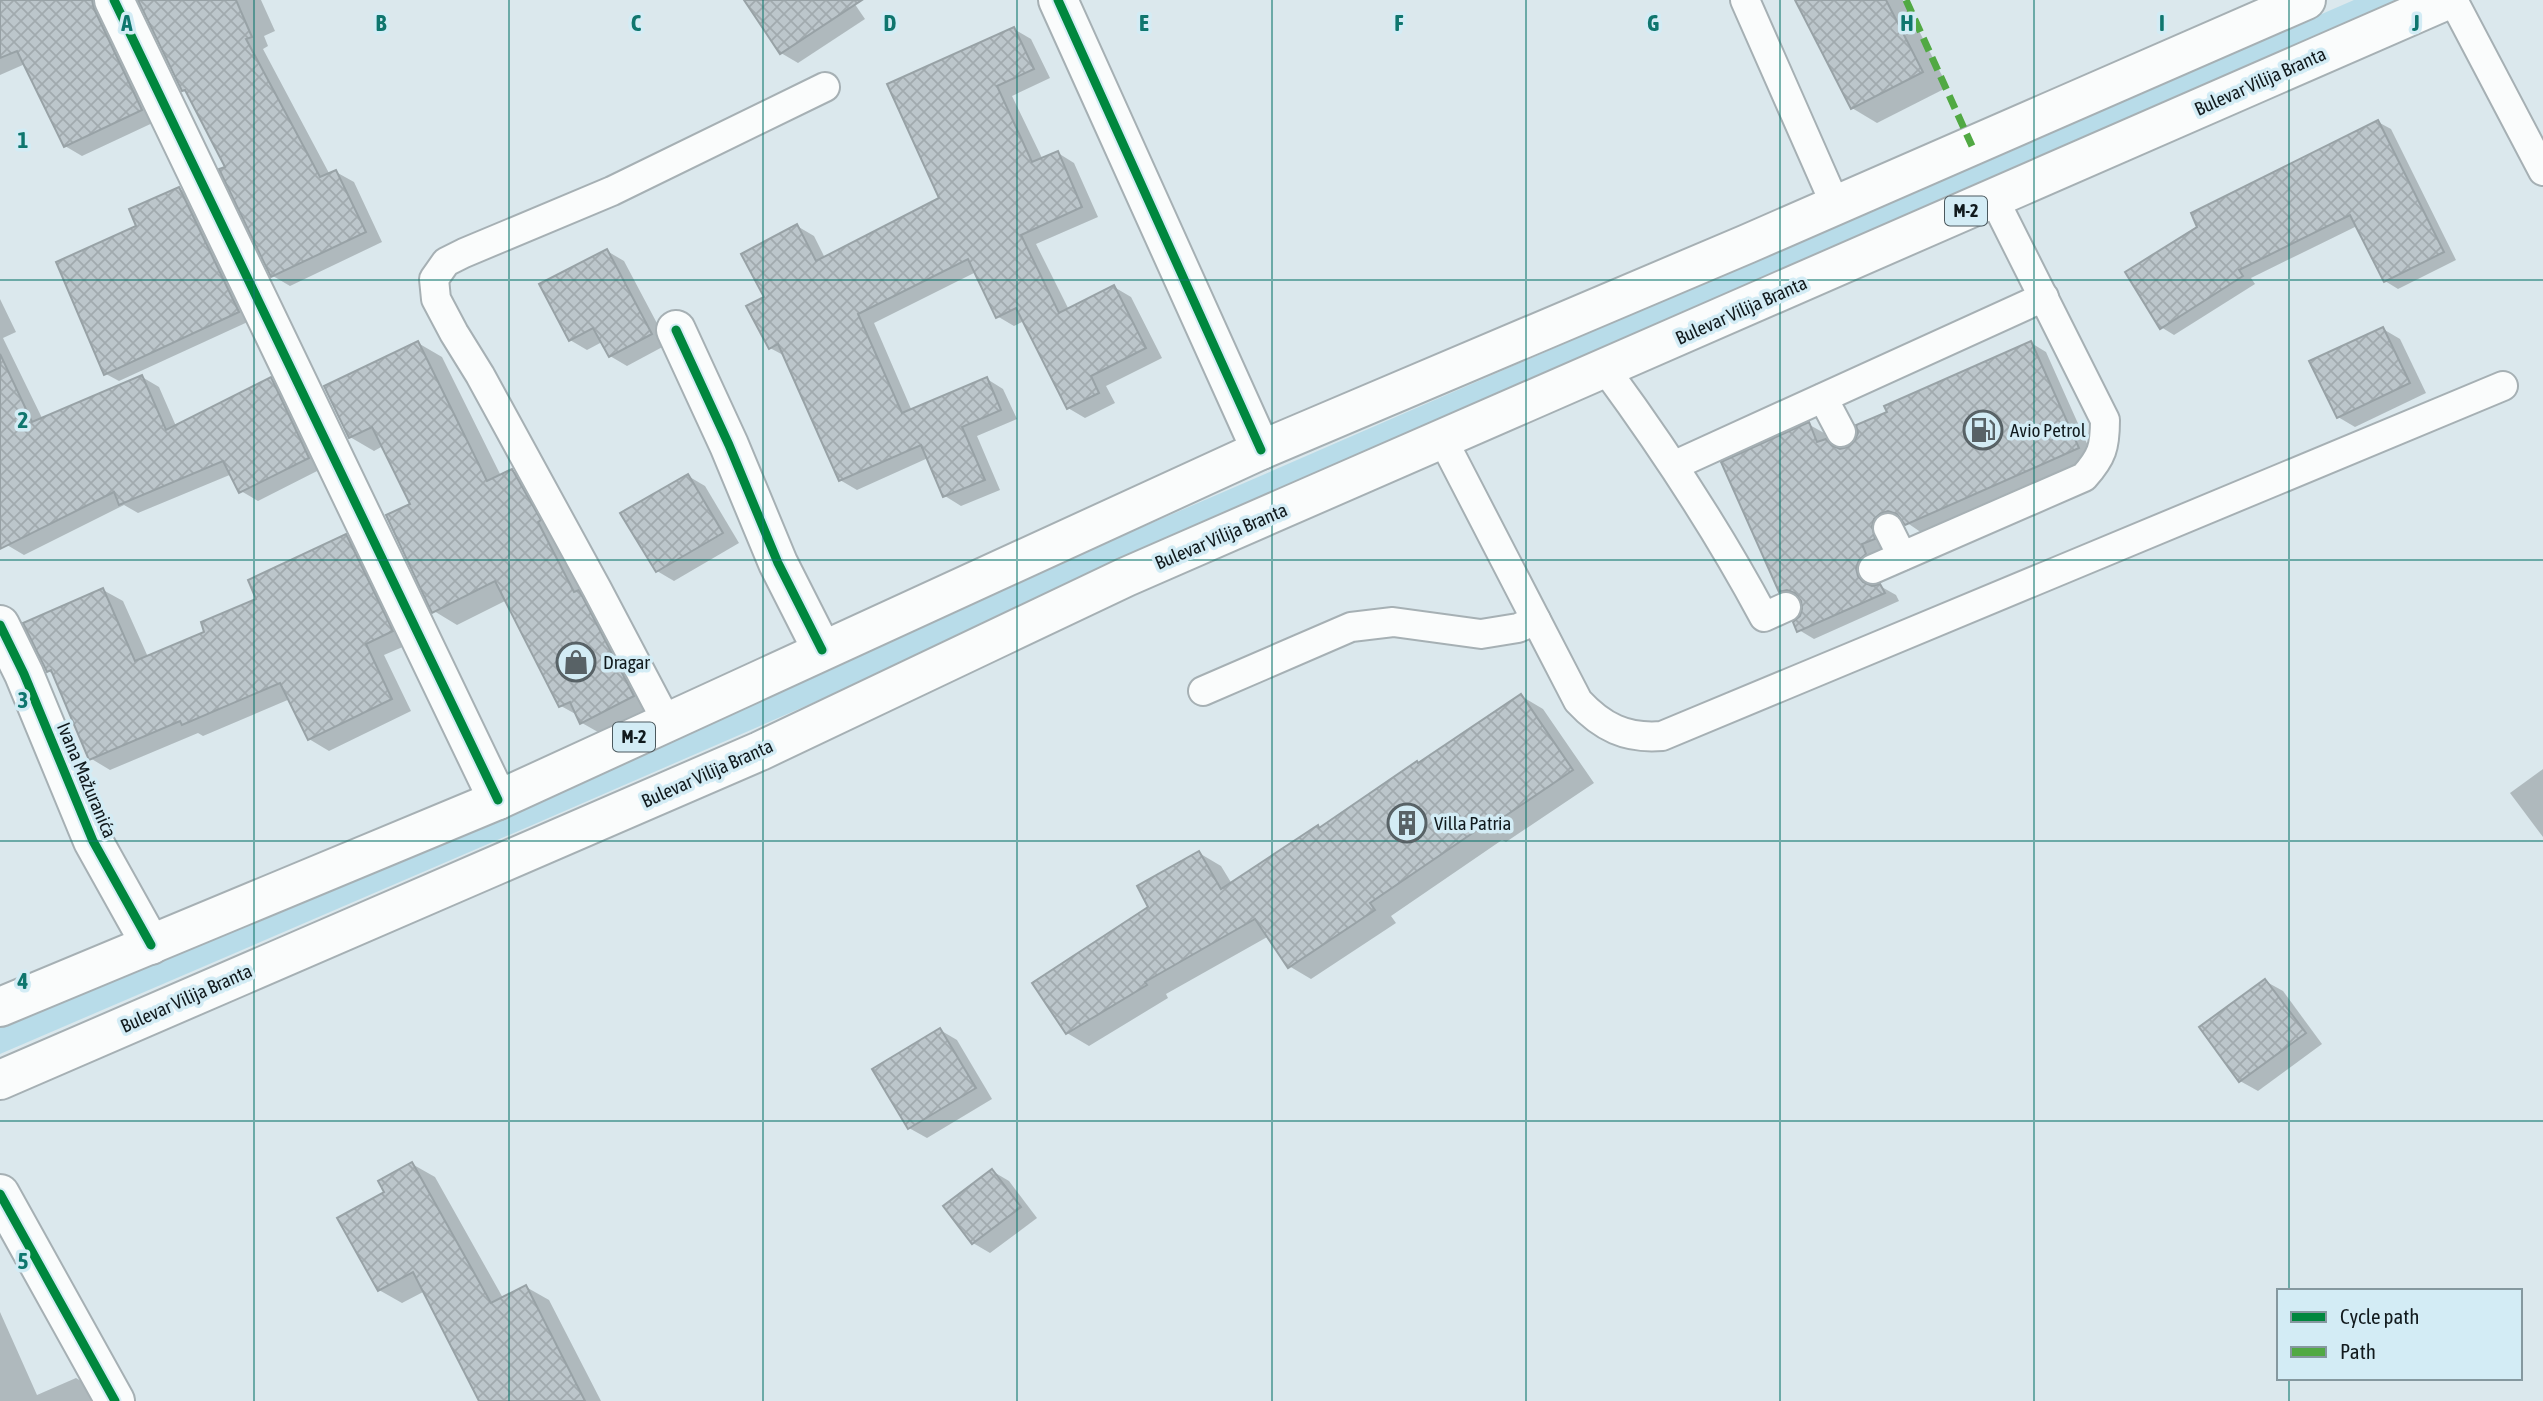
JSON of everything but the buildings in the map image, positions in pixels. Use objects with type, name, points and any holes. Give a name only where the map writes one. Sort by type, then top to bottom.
[{"type":"main road","points":[[114,0],[498,800]]},
{"type":"main road","points":[[1058,0],[1261,450]]},
{"type":"main road","name":"M-2","points":[[0,1007],[498,800],[1261,450],[2306,0]]},
{"type":"main road","name":"Bulevar Vilija Branta","points":[[0,1080],[760,751],[1126,577],[1606,370],[2446,0]]},
{"type":"main road","points":[[676,330],[729,445],[778,563],[822,650]]},
{"type":"main road","name":"Ivana Mažuranića","points":[[0,625],[24,674],[93,841],[151,945]]},
{"type":"main road","points":[[0,1194],[115,1401]]},
{"type":"lane","points":[[1745,0],[1835,204]]},
{"type":"lane","points":[[2453,0],[2543,171]]},
{"type":"lane","points":[[667,722],[597,589],[436,299],[434,279],[446,262],[464,253],[612,191],[825,87]]},
{"type":"lane","points":[[1873,569],[2084,477],[2098,461],[2105,443],[2105,420],[1994,199]]},
{"type":"lane","points":[[1675,465],[2044,298]]},
{"type":"lane","points":[[1606,370],[1675,465],[1734,560],[1763,617],[1786,607]]},
{"type":"lane","points":[[1443,440],[1578,701],[1592,716],[1609,728],[1644,737],[1662,736],[2503,386]]},
{"type":"lane","points":[[1823,398],[1841,432]]},
{"type":"lane","points":[[1888,528],[1902,556]]},
{"type":"lane","points":[[1203,691],[1333,635],[1371,623],[1394,622],[1481,634],[1518,628],[1536,620]]},
{"type":"shaded area","points":[[2354,0],[2427,0],[0,1054],[0,1020]]},
{"type":"marked path","points":[[1906,0],[1972,146]]},
{"type":"cycle path","points":[[114,0],[498,800]]},
{"type":"cycle path","points":[[1058,0],[1261,450]]},
{"type":"cycle path","points":[[676,330],[729,445],[778,563],[822,650]]},
{"type":"cycle path","points":[[0,625],[24,674],[93,841],[151,945]]},
{"type":"cycle path","points":[[0,1194],[115,1401]]},
{"type":"place","name":"Avio Petrol","points":[[1983,430]]},
{"type":"place","name":"Dragar","points":[[576,662]]},
{"type":"place","name":"Villa Patria","points":[[1407,823]]}]
